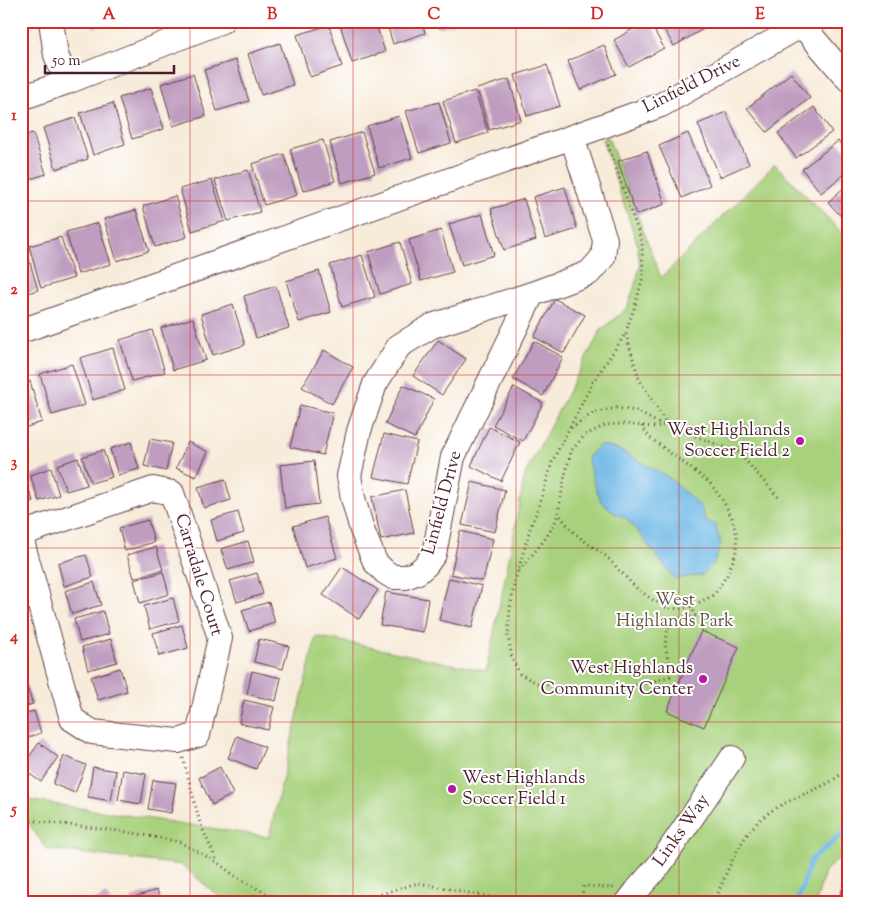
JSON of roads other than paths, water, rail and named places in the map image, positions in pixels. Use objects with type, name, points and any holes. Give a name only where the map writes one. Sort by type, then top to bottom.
[{"type":"street","points":[[51,21],[56,55],[67,82]]},
{"type":"street","points":[[21,98],[67,82],[222,21]]},
{"type":"street","points":[[804,23],[848,79]]},
{"type":"street","name":"Linfield Drive","points":[[21,331],[661,105],[804,23]]},
{"type":"street","name":"Linfield Drive","points":[[532,294],[453,457],[434,554],[418,572],[406,576],[393,577],[384,572],[374,562],[353,498],[350,476],[359,431],[376,384],[399,346],[432,326],[532,294],[589,273],[603,257],[605,240],[572,137]]},
{"type":"street","name":"Carradale Court","points":[[153,489],[172,493],[220,638],[198,735],[178,741],[92,732],[72,719],[21,536],[153,489]]},
{"type":"street","name":"Links Way","points":[[633,895],[660,864],[732,758]]},
{"type":"water","points":[[600,445],[619,450],[668,477],[700,506],[706,522],[715,524],[721,544],[714,563],[702,575],[675,579],[626,518],[614,513],[601,501],[587,457]]},
{"type":"waterway","points":[[797,902],[811,860],[848,829]]},
{"type":"place","name":"West Highlands Soccer Field 2","points":[[800,441]]},
{"type":"place","name":"West Highlands Community Center","points":[[703,679]]},
{"type":"place","name":"West Highlands Soccer Field 1","points":[[452,789]]},
{"type":"park label","name":"West Highlands Park","points":[[675,611]]}]
